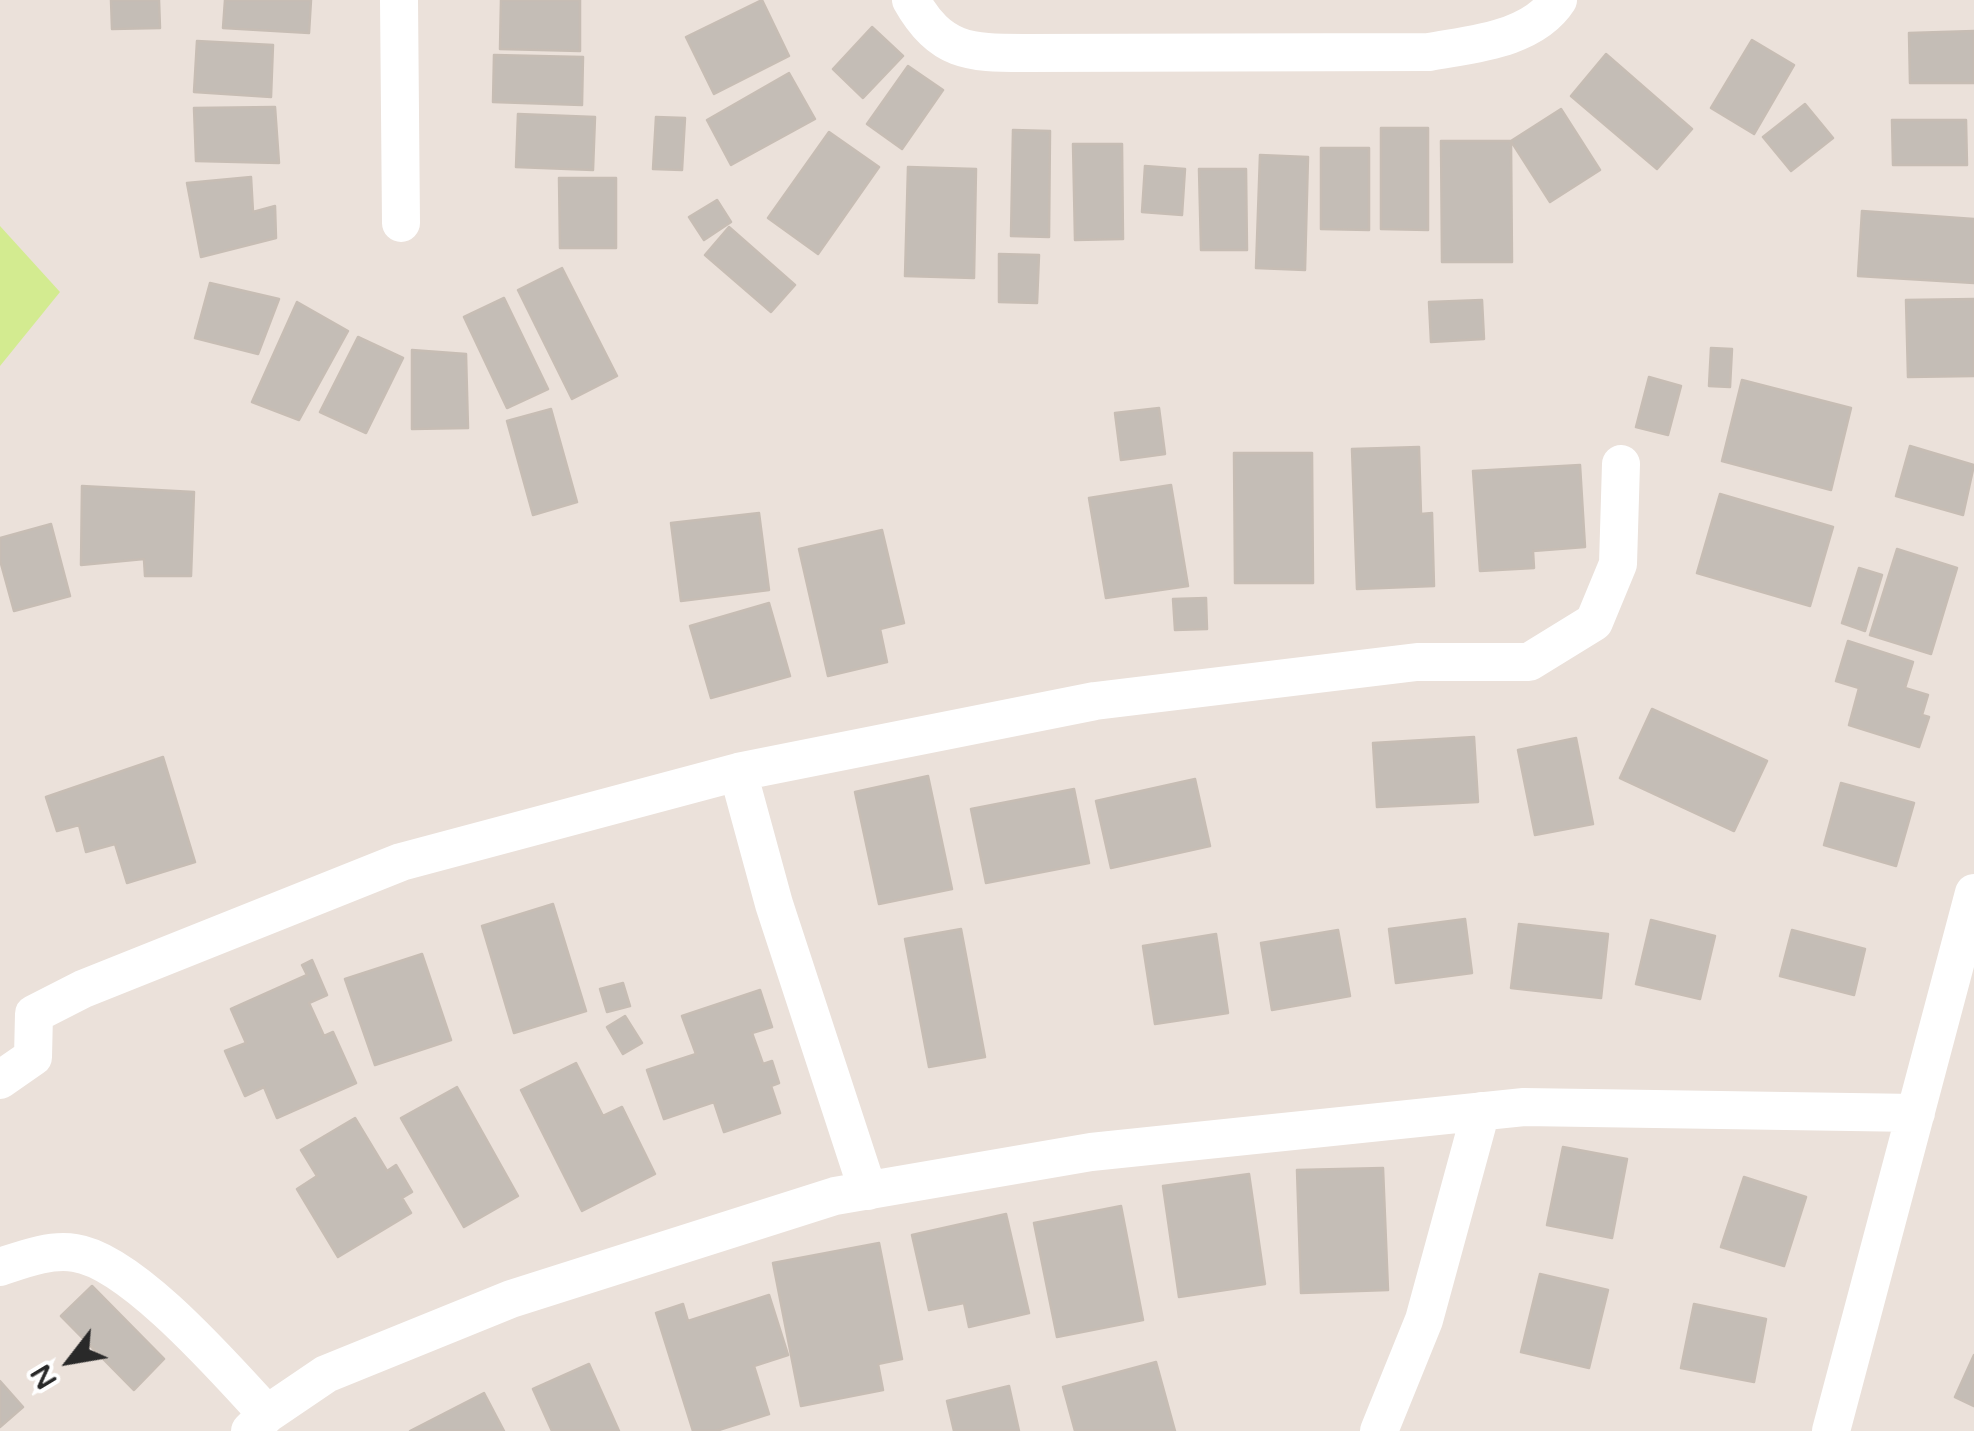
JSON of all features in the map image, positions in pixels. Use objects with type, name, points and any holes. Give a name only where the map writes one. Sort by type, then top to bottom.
[{"type":"street","points":[[398,0],[400,223]]},
{"type":"street","points":[[911,0],[947,44],[972,53],[1024,54],[1428,52],[1486,41],[1536,24],[1558,0]]},
{"type":"street","points":[[0,1080],[34,1058],[34,1014],[83,988],[400,862],[738,772],[1094,701],[1417,662],[1529,662],[1594,622],[1618,564],[1621,464]]},
{"type":"street","points":[[738,772],[774,904],[868,1191]]},
{"type":"street","points":[[1831,1431],[1974,893]]},
{"type":"street","points":[[0,1266],[36,1255],[74,1252],[105,1262],[192,1334],[259,1422],[326,1374],[511,1299],[835,1196],[1091,1152],[1524,1107],[1916,1113]]},
{"type":"street","points":[[1379,1431],[1424,1320],[1481,1111]]},
{"type":"green space","points":[[0,226],[60,292],[0,366]]},
{"type":"building","points":[[111,0],[159,0],[160,28],[112,29]]},
{"type":"building","points":[[225,0],[311,0],[309,33],[223,28]]},
{"type":"building","points":[[501,0],[580,0],[580,51],[500,49]]},
{"type":"building","points":[[762,0],[789,56],[714,94],[686,37]]},
{"type":"building","points":[[872,27],[903,56],[863,98],[833,69]]},
{"type":"building","points":[[1974,31],[1974,83],[1910,83],[1909,33]]},
{"type":"building","points":[[1752,40],[1794,65],[1754,134],[1711,108]]},
{"type":"building","points":[[197,41],[273,45],[271,97],[194,92]]},
{"type":"building","points":[[1606,54],[1692,129],[1657,169],[1571,96]]},
{"type":"building","points":[[494,55],[583,57],[582,105],[493,102]]},
{"type":"building","points":[[908,66],[943,90],[902,149],[867,124]]},
{"type":"building","points":[[789,73],[815,119],[731,165],[707,120]]},
{"type":"building","points":[[1805,104],[1833,138],[1791,171],[1763,137]]},
{"type":"building","points":[[275,107],[279,163],[196,161],[194,108]]},
{"type":"building","points":[[1561,109],[1600,170],[1550,202],[1511,141]]},
{"type":"building","points":[[518,114],[595,117],[593,170],[516,167]]},
{"type":"building","points":[[656,117],[685,118],[682,170],[653,169]]},
{"type":"building","points":[[1892,120],[1966,120],[1967,165],[1893,165]]},
{"type":"building","points":[[1381,128],[1428,128],[1428,230],[1381,229]]},
{"type":"building","points":[[1013,130],[1050,131],[1049,237],[1011,236]]},
{"type":"building","points":[[829,132],[879,167],[818,254],[768,218]]},
{"type":"building","points":[[1441,141],[1511,141],[1512,262],[1442,262]]},
{"type":"building","points":[[1073,144],[1122,144],[1123,239],[1075,240]]},
{"type":"building","points":[[1321,148],[1369,148],[1369,230],[1321,229]]},
{"type":"building","points":[[1260,155],[1308,157],[1305,270],[1256,268]]},
{"type":"building","points":[[1145,166],[1185,169],[1182,215],[1142,212]]},
{"type":"building","points":[[908,167],[976,169],[974,278],[905,276]]},
{"type":"building","points":[[1199,169],[1246,169],[1247,250],[1201,250]]},
{"type":"building","points":[[251,177],[253,212],[275,206],[276,238],[201,257],[187,183]]},
{"type":"building","points":[[559,178],[616,178],[616,248],[560,248]]},
{"type":"building","points":[[717,200],[731,222],[704,240],[689,217]]},
{"type":"building","points":[[1862,211],[1974,219],[1974,283],[1858,276]]},
{"type":"building","points":[[729,227],[795,285],[771,312],[705,255]]},
{"type":"building","points":[[999,254],[1039,255],[1037,303],[999,302]]},
{"type":"building","points":[[562,268],[617,376],[572,399],[518,290]]},
{"type":"building","points":[[210,283],[279,299],[258,354],[195,338]]},
{"type":"building","points":[[504,298],[548,389],[507,408],[464,317]]},
{"type":"building","points":[[1974,299],[1974,376],[1908,377],[1906,300]]},
{"type":"building","points":[[1482,300],[1484,339],[1431,342],[1429,302]]},
{"type":"building","points":[[297,302],[348,331],[299,420],[252,402]]},
{"type":"building","points":[[358,337],[403,358],[366,433],[320,412]]},
{"type":"building","points":[[1711,348],[1732,349],[1730,387],[1709,386]]},
{"type":"building","points":[[412,350],[466,354],[468,428],[412,429]]},
{"type":"building","points":[[1649,377],[1681,386],[1668,435],[1636,427]]},
{"type":"building","points":[[1742,380],[1851,408],[1831,490],[1722,461]]},
{"type":"building","points":[[1159,408],[1165,454],[1121,460],[1115,413]]},
{"type":"building","points":[[551,409],[577,502],[533,515],[507,421]]},
{"type":"building","points":[[1910,446],[1974,465],[1963,515],[1896,496]]},
{"type":"building","points":[[1419,447],[1421,514],[1432,513],[1434,586],[1357,589],[1352,449]]},
{"type":"building","points":[[1234,453],[1312,453],[1313,583],[1235,583]]},
{"type":"building","points":[[1580,465],[1585,547],[1533,551],[1534,568],[1480,571],[1473,471]]},
{"type":"building","points":[[1171,485],[1188,586],[1106,598],[1089,498]]},
{"type":"building","points":[[82,486],[194,492],[191,576],[145,576],[144,559],[81,565]]},
{"type":"building","points":[[1720,494],[1833,527],[1810,606],[1697,573]]},
{"type":"building","points":[[759,513],[769,590],[681,601],[671,523]]},
{"type":"building","points":[[51,524],[70,596],[14,611],[0,560],[0,538]]},
{"type":"building","points":[[882,530],[904,623],[880,629],[887,662],[828,676],[799,549]]},
{"type":"building","points":[[1897,549],[1957,568],[1931,654],[1870,635]]},
{"type":"building","points":[[1859,568],[1882,575],[1865,631],[1842,623]]},
{"type":"building","points":[[1206,598],[1207,629],[1175,630],[1173,599]]},
{"type":"building","points":[[769,603],[790,676],[711,698],[690,626]]},
{"type":"building","points":[[1848,641],[1913,662],[1905,688],[1928,695],[1922,715],[1929,717],[1919,747],[1849,725],[1859,688],[1836,681]]},
{"type":"building","points":[[1652,709],[1767,761],[1734,831],[1620,778]]},
{"type":"building","points":[[1474,737],[1478,802],[1377,807],[1373,743]]},
{"type":"building","points":[[1576,738],[1593,824],[1535,835],[1518,750]]},
{"type":"building","points":[[163,757],[195,862],[127,883],[115,844],[86,852],[79,825],[57,831],[46,797]]},
{"type":"building","points":[[928,776],[952,889],[879,904],[855,792]]},
{"type":"building","points":[[1195,779],[1210,846],[1111,868],[1096,801]]},
{"type":"building","points":[[1841,783],[1914,803],[1896,866],[1824,845]]},
{"type":"building","points":[[1074,789],[1089,863],[986,883],[971,809]]},
{"type":"building","points":[[553,904],[586,1011],[514,1033],[482,926]]},
{"type":"building","points":[[1465,919],[1472,973],[1396,983],[1389,929]]},
{"type":"building","points":[[1651,920],[1715,936],[1700,999],[1636,984]]},
{"type":"building","points":[[1519,924],[1608,934],[1601,998],[1511,988]]},
{"type":"building","points":[[961,929],[985,1057],[929,1067],[905,939]]},
{"type":"building","points":[[1338,930],[1350,996],[1272,1010],[1261,943]]},
{"type":"building","points":[[1792,930],[1865,949],[1854,995],[1780,976]]},
{"type":"building","points":[[1216,934],[1228,1013],[1155,1024],[1143,946]]},
{"type":"building","points":[[422,954],[451,1040],[375,1065],[345,979]]},
{"type":"building","points":[[312,960],[327,995],[309,1003],[324,1036],[333,1032],[356,1083],[277,1118],[264,1087],[245,1096],[225,1051],[246,1043],[231,1009],[307,975],[302,965]]},
{"type":"building","points":[[623,983],[630,1006],[607,1012],[600,989]]},
{"type":"building","points":[[760,990],[772,1027],[752,1033],[763,1064],[772,1061],[779,1083],[771,1086],[780,1113],[724,1132],[714,1102],[664,1119],[647,1070],[696,1054],[682,1016]]},
{"type":"building","points":[[625,1016],[642,1043],[623,1054],[607,1027]]},
{"type":"building","points":[[576,1063],[603,1116],[622,1107],[655,1174],[582,1211],[521,1090]]},
{"type":"building","points":[[457,1087],[518,1196],[464,1227],[401,1118]]},
{"type":"building","points":[[355,1118],[387,1171],[396,1165],[412,1192],[402,1198],[411,1213],[338,1257],[297,1189],[317,1176],[301,1150]]},
{"type":"building","points":[[1563,1147],[1627,1159],[1612,1238],[1547,1225]]},
{"type":"building","points":[[1383,1168],[1388,1290],[1301,1293],[1297,1170]]},
{"type":"building","points":[[1249,1174],[1265,1284],[1179,1297],[1163,1186]]},
{"type":"building","points":[[1744,1177],[1806,1197],[1784,1266],[1721,1247]]},
{"type":"building","points":[[1121,1206],[1143,1320],[1057,1337],[1034,1223]]},
{"type":"building","points":[[1006,1214],[1029,1313],[969,1327],[964,1303],[929,1310],[912,1235]]},
{"type":"building","points":[[879,1243],[902,1359],[878,1364],[883,1390],[801,1406],[773,1263]]},
{"type":"building","points":[[1540,1274],[1608,1290],[1589,1368],[1521,1352]]},
{"type":"building","points":[[92,1286],[164,1359],[134,1390],[61,1316]]},
{"type":"building","points":[[769,1295],[788,1355],[754,1366],[769,1414],[716,1431],[693,1431],[656,1313],[683,1304],[688,1321]]},
{"type":"building","points":[[1694,1304],[1766,1319],[1754,1382],[1681,1368]]},
{"type":"building","points":[[1974,1355],[1974,1406],[1955,1397]]},
{"type":"building","points":[[1156,1362],[1175,1431],[1075,1431],[1063,1387]]},
{"type":"building","points":[[589,1364],[619,1431],[552,1431],[533,1389]]},
{"type":"building","points":[[0,1381],[23,1407],[0,1427]]},
{"type":"building","points":[[1009,1386],[1019,1431],[954,1431],[947,1401]]},
{"type":"building","points":[[484,1393],[504,1431],[410,1431]]}]
